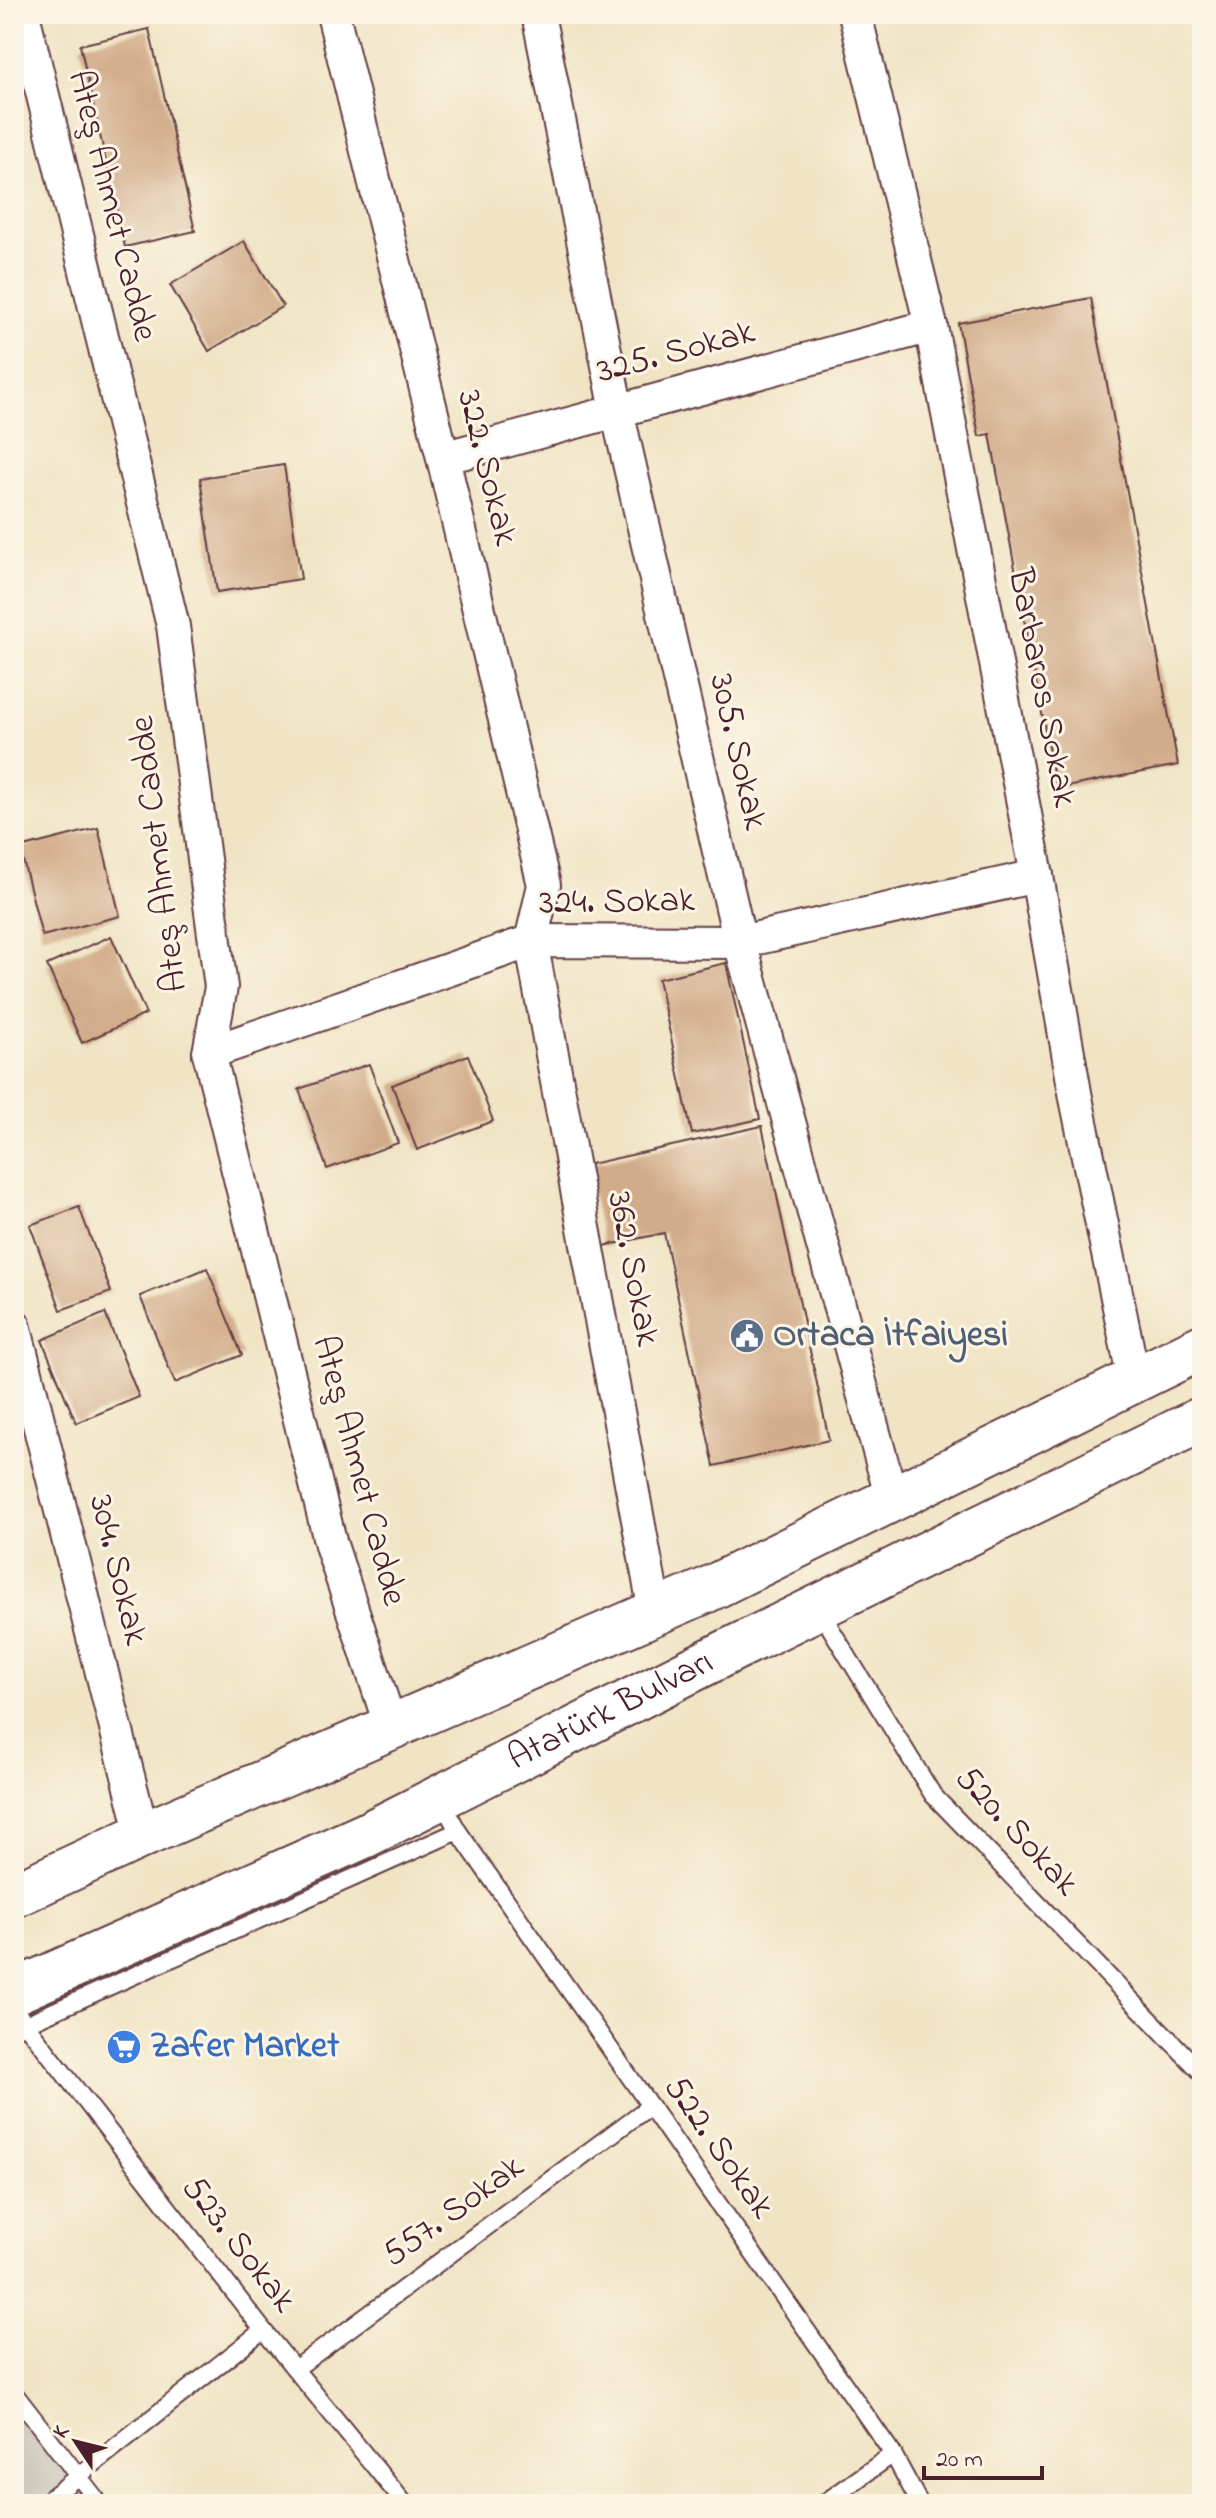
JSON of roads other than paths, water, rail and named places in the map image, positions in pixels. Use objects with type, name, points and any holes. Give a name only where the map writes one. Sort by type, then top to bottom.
[{"type":"main road","name":"Atatürk Bulvarı","points":[[14,1895],[143,1835],[707,1590],[1202,1347]]},
{"type":"main road","name":"Atatürk Bulvarı","points":[[18,2015],[366,1835],[449,1815],[818,1607],[1202,1419]]},
{"type":"street","name":"Ateş Ahmet Cadde","points":[[23,14],[173,626],[221,987],[209,1053],[331,1545],[391,1727]]},
{"type":"street","name":"322. Sokak","points":[[333,14],[544,885],[531,941]]},
{"type":"street","name":"305. Sokak","points":[[538,14],[617,411],[740,942],[892,1499]]},
{"type":"street","name":"Barbaros Sokak","points":[[855,14],[931,326],[1037,876],[1076,1098],[1134,1380]]},
{"type":"street","name":"325. Sokak","points":[[443,458],[931,326]]},
{"type":"street","name":"324. Sokak","points":[[209,1053],[531,941],[740,942],[1037,876]]},
{"type":"street","name":"362. Sokak","points":[[531,941],[655,1612]]},
{"type":"street","name":"304. Sokak","points":[[14,1325],[143,1835]]},
{"type":"lane","name":"520. Sokak","points":[[818,1607],[933,1795],[1202,2073]]},
{"type":"lane","name":"522. Sokak","points":[[449,1815],[893,2454],[920,2504]]},
{"type":"lane","name":"523. Sokak","points":[[14,2009],[263,2330],[405,2504]]},
{"type":"lane","name":"557. Sokak","points":[[295,2369],[650,2106]]},
{"type":"lane","points":[[43,2504],[263,2330]]},
{"type":"lane","points":[[14,2393],[100,2504]]},
{"type":"lane","points":[[823,2504],[893,2454]]},
{"type":"place","name":"Ortaca İtfaiyesi","points":[[747,1336]]},
{"type":"place","name":"Zafer Market","points":[[124,2047]]}]
